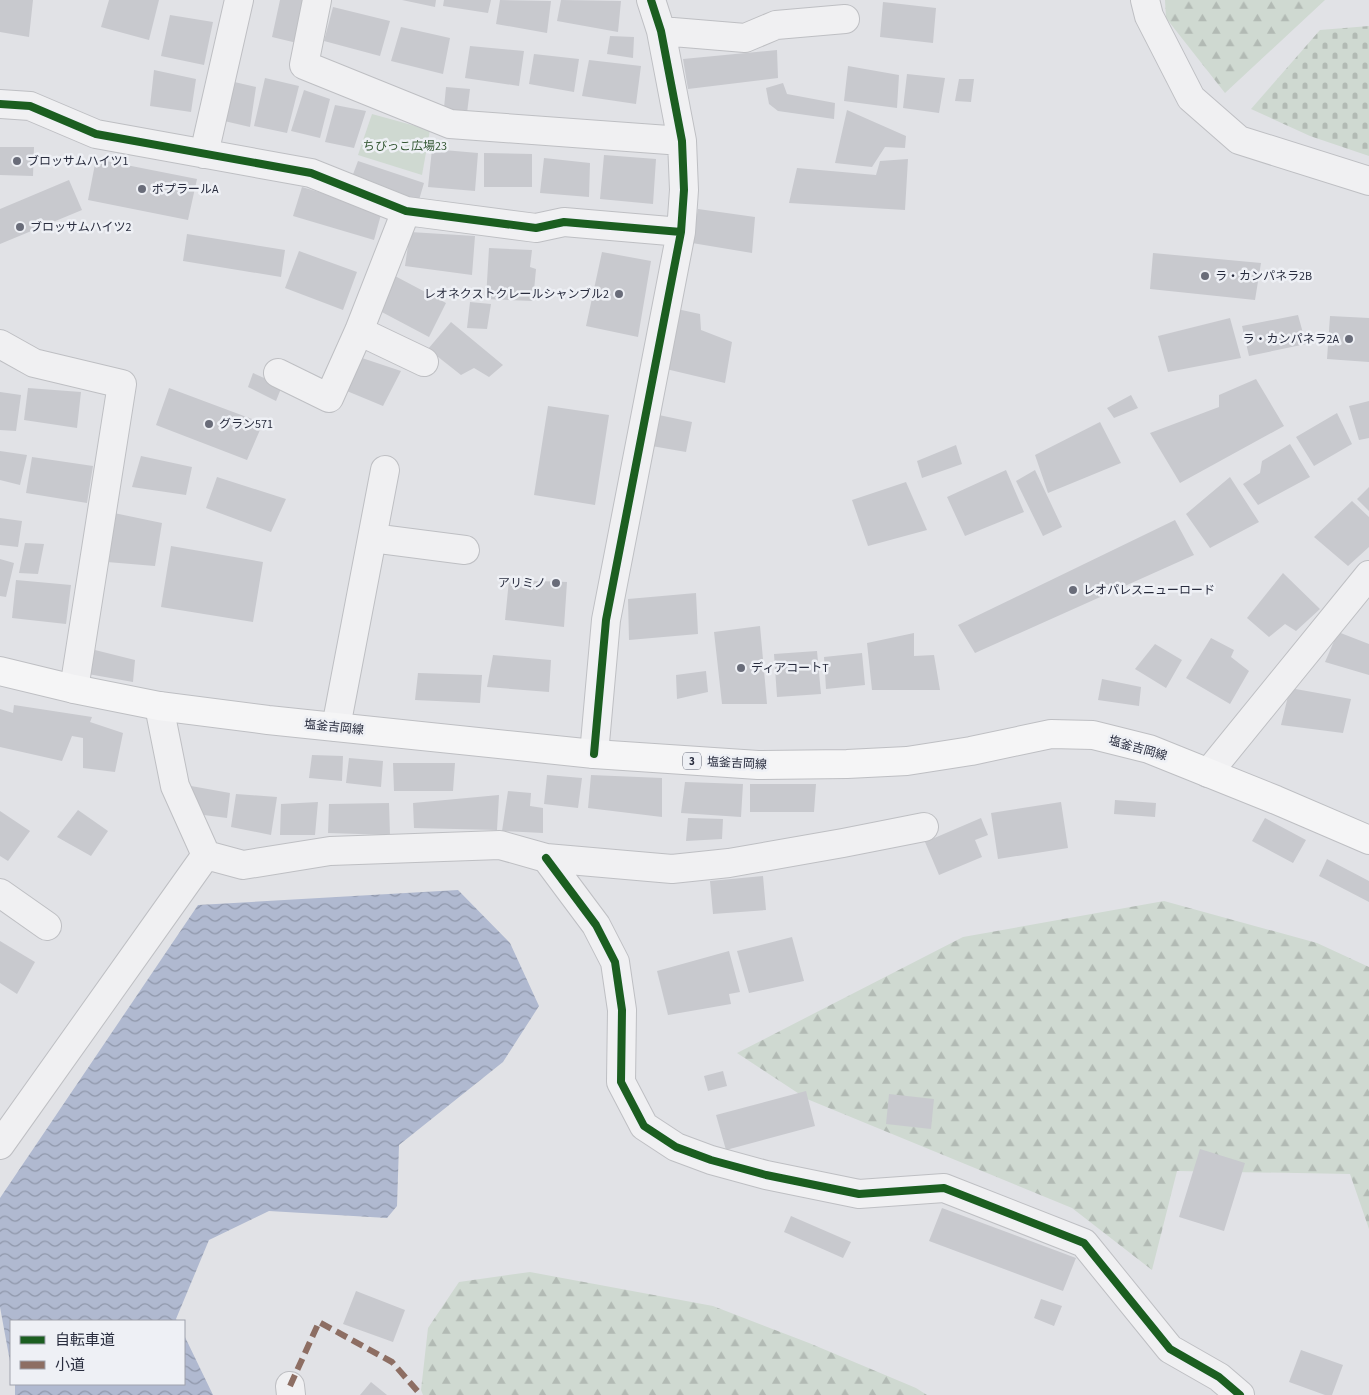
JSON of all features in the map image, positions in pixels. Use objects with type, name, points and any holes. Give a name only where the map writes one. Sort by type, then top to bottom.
[{"type":"main road","name":"塩釜吉岡線","points":[[0,671],[74,689],[160,706],[268,720],[594,754],[758,765],[847,764],[907,760],[971,751],[1051,734],[1093,735],[1149,749],[1369,840]]},
{"type":"street","points":[[204,154],[239,0]]},
{"type":"street","points":[[317,0],[304,65],[450,124],[682,141]]},
{"type":"street","points":[[594,754],[606,620],[681,232],[684,190],[682,141],[661,31],[652,0]]},
{"type":"street","points":[[1145,0],[1149,16],[1191,98],[1239,140],[1369,181]]},
{"type":"street","points":[[661,31],[745,38],[776,25],[845,20]]},
{"type":"street","points":[[0,104],[30,106],[96,134],[311,173],[406,211],[536,228],[564,222],[681,232]]},
{"type":"street","points":[[278,373],[329,398],[359,330],[406,211]]},
{"type":"street","points":[[359,330],[424,362]]},
{"type":"street","points":[[0,344],[34,364],[122,384],[74,689]]},
{"type":"street","points":[[336,727],[384,470]]},
{"type":"street","points":[[372,538],[465,550]]},
{"type":"street","points":[[1208,773],[1369,575]]},
{"type":"street","points":[[160,706],[175,786],[206,855]]},
{"type":"street","points":[[206,855],[243,865],[330,851],[500,845],[546,858],[672,869],[748,859],[924,827]]},
{"type":"street","points":[[0,1145],[206,855]]},
{"type":"street","points":[[546,858],[596,924],[615,962],[622,1010],[621,1082],[644,1126],[676,1147],[711,1160],[766,1175],[859,1194],[944,1188],[1084,1243],[1170,1349],[1219,1377],[1240,1395]]},
{"type":"street","points":[[0,893],[47,926]]},
{"type":"green space","points":[[1165,0],[1325,0],[1225,93],[1166,18]]},
{"type":"green space","points":[[1369,26],[1369,156],[1310,136],[1251,109],[1320,30]]},
{"type":"green space","name":"ちびっこ広場23","points":[[372,114],[430,130],[422,175],[358,155]]},
{"type":"green space","points":[[1164,901],[1317,943],[1369,967],[1369,1229],[1350,1174],[1177,1171],[1152,1270],[1072,1208],[807,1099],[737,1053],[963,937]]},
{"type":"green space","points":[[530,1272],[713,1306],[809,1343],[916,1388],[927,1395],[423,1395],[421,1390],[428,1328],[459,1282]]},
{"type":"water","points":[[458,890],[510,943],[539,1006],[503,1062],[399,1145],[397,1206],[387,1218],[269,1211],[209,1240],[176,1320],[10,1320],[10,1362],[0,1307],[0,1198],[198,905]]},
{"type":"water","points":[[185,1337],[213,1395],[15,1395],[15,1385],[185,1385]]},
{"type":"building","points":[[0,0],[33,0],[29,37],[0,32]]},
{"type":"building","points":[[109,0],[159,0],[149,40],[101,27]]},
{"type":"building","points":[[280,0],[307,0],[297,43],[272,37]]},
{"type":"building","points":[[402,0],[436,0],[435,7]]},
{"type":"building","points":[[444,0],[491,0],[488,13],[443,6]]},
{"type":"building","points":[[500,0],[551,1],[547,33],[496,24]]},
{"type":"building","points":[[561,0],[621,1],[618,32],[557,21]]},
{"type":"building","points":[[883,2],[936,8],[933,43],[880,37]]},
{"type":"building","points":[[333,7],[390,21],[380,56],[324,41]]},
{"type":"building","points":[[170,15],[213,22],[204,65],[161,56]]},
{"type":"building","points":[[401,27],[450,38],[443,74],[391,61]]},
{"type":"building","points":[[610,36],[634,37],[633,58],[607,54]]},
{"type":"building","points":[[470,46],[524,51],[519,86],[465,78]]},
{"type":"building","points":[[777,50],[778,78],[688,89],[683,59]]},
{"type":"building","points":[[534,54],[579,59],[574,92],[529,84]]},
{"type":"building","points":[[589,60],[641,66],[636,104],[582,96]]},
{"type":"building","points":[[848,66],[899,75],[897,108],[844,101]]},
{"type":"building","points":[[154,70],[196,79],[191,112],[150,106]]},
{"type":"building","points":[[907,74],[945,78],[939,113],[903,108]]},
{"type":"building","points":[[265,78],[299,86],[287,133],[254,126]]},
{"type":"building","points":[[959,79],[974,79],[971,102],[955,101]]},
{"type":"building","points":[[230,81],[256,87],[250,127],[220,120]]},
{"type":"building","points":[[783,83],[787,94],[835,103],[834,119],[778,111],[769,104],[766,88]]},
{"type":"building","points":[[446,87],[470,89],[467,113],[444,108]]},
{"type":"building","points":[[304,90],[330,99],[320,138],[291,131]]},
{"type":"building","points":[[335,105],[366,111],[354,148],[325,142]]},
{"type":"building","points":[[847,110],[906,136],[905,148],[885,147],[872,167],[835,163]]},
{"type":"building","name":"ブロッサムハイツ1","points":[[0,147],[34,147],[33,176],[0,175]]},
{"type":"building","points":[[432,149],[478,153],[475,191],[428,187]]},
{"type":"building","points":[[484,153],[532,154],[532,187],[484,187]]},
{"type":"building","points":[[604,155],[656,159],[653,204],[600,199]]},
{"type":"building","points":[[544,158],[590,163],[589,197],[540,193]]},
{"type":"building","name":"ポプラールA","points":[[96,159],[197,179],[188,220],[88,200]]},
{"type":"building","points":[[908,159],[905,210],[789,203],[797,168],[876,175],[880,161]]},
{"type":"building","points":[[358,161],[424,183],[419,200],[352,177]]},
{"type":"building","name":"ブロッサムハイツ2","points":[[69,180],[82,210],[0,244],[0,209]]},
{"type":"building","points":[[302,187],[382,211],[374,240],[293,216]]},
{"type":"building","points":[[698,209],[755,217],[752,253],[692,243]]},
{"type":"building","points":[[410,232],[475,236],[472,275],[405,266]]},
{"type":"building","points":[[187,234],[285,250],[281,277],[183,261]]},
{"type":"building","points":[[489,248],[532,250],[530,267],[536,269],[533,301],[486,299]]},
{"type":"building","points":[[299,251],[357,272],[343,310],[285,288]]},
{"type":"building","name":"レオネクストクレールシャンブル2","points":[[602,252],[651,261],[638,337],[586,326]]},
{"type":"building","name":"ラ・カンパネラ2B","points":[[1153,253],[1261,263],[1255,300],[1150,289]]},
{"type":"building","points":[[395,276],[446,303],[429,337],[378,310]]},
{"type":"building","points":[[470,302],[491,304],[487,329],[467,328]]},
{"type":"building","points":[[677,309],[700,314],[701,330],[732,342],[725,383],[666,369]]},
{"type":"building","points":[[1298,315],[1306,344],[1249,356],[1242,326]]},
{"type":"building","name":"ラ・カンパネラ2A","points":[[1330,316],[1369,318],[1369,362],[1327,359]]},
{"type":"building","points":[[1230,318],[1241,358],[1168,372],[1158,336]]},
{"type":"building","points":[[451,322],[503,365],[489,377],[474,368],[461,375],[428,349]]},
{"type":"building","points":[[356,356],[401,371],[383,406],[342,389]]},
{"type":"building","points":[[253,373],[282,386],[276,401],[248,387]]},
{"type":"building","points":[[1256,379],[1284,426],[1180,483],[1150,433],[1219,407],[1219,395]]},
{"type":"building","points":[[28,388],[81,392],[77,428],[24,420]]},
{"type":"building","name":"グラン571","points":[[169,388],[263,423],[247,460],[156,425]]},
{"type":"building","points":[[0,392],[21,395],[16,431],[0,430]]},
{"type":"building","points":[[1131,395],[1138,408],[1114,418],[1107,408]]},
{"type":"building","points":[[1369,401],[1369,438],[1359,440],[1349,406]]},
{"type":"building","points":[[548,406],[609,415],[595,505],[534,495]]},
{"type":"building","points":[[1337,413],[1352,444],[1314,466],[1296,437]]},
{"type":"building","points":[[654,414],[692,422],[686,452],[646,445]]},
{"type":"building","points":[[1100,422],[1121,463],[1048,493],[1035,455]]},
{"type":"building","points":[[1290,444],[1310,477],[1258,505],[1243,484],[1260,473],[1262,461]]},
{"type":"building","points":[[956,445],[962,464],[922,478],[917,461]]},
{"type":"building","points":[[0,451],[27,455],[20,485],[0,480]]},
{"type":"building","points":[[141,456],[192,467],[186,495],[132,487]]},
{"type":"building","points":[[32,457],[93,466],[87,503],[26,493]]},
{"type":"building","points":[[1006,470],[1024,512],[965,536],[947,497]]},
{"type":"building","points":[[1035,470],[1062,527],[1043,536],[1016,481]]},
{"type":"building","points":[[217,477],[286,499],[271,532],[206,508]]},
{"type":"building","points":[[1230,477],[1259,522],[1210,548],[1186,514]]},
{"type":"building","points":[[906,482],[927,530],[868,546],[852,500]]},
{"type":"building","points":[[1369,487],[1369,511],[1357,499]]},
{"type":"building","points":[[1352,501],[1369,517],[1369,547],[1348,566],[1314,537]]},
{"type":"building","points":[[114,513],[162,523],[155,566],[107,562]]},
{"type":"building","points":[[0,518],[22,521],[18,547],[0,545]]},
{"type":"building","name":"レオパレスニューロード","points":[[1175,520],[1194,555],[975,653],[958,625]]},
{"type":"building","points":[[25,543],[44,544],[38,574],[19,573]]},
{"type":"building","points":[[171,546],[263,562],[253,622],[161,607]]},
{"type":"building","points":[[0,559],[14,563],[6,597],[0,596]]},
{"type":"building","points":[[1283,573],[1320,609],[1296,631],[1285,624],[1269,637],[1247,618]]},
{"type":"building","points":[[16,580],[71,585],[66,624],[12,618]]},
{"type":"building","points":[[509,580],[567,582],[564,627],[505,620]]},
{"type":"building","points":[[696,593],[698,634],[629,640],[628,599]]},
{"type":"building","name":"ディアコートT","points":[[760,626],[767,704],[722,704],[714,632]]},
{"type":"building","points":[[1338,632],[1369,644],[1369,675],[1325,662]]},
{"type":"building","points":[[914,633],[914,656],[934,655],[940,690],[872,690],[867,643]]},
{"type":"building","points":[[1211,638],[1234,650],[1231,657],[1249,671],[1230,704],[1186,678]]},
{"type":"building","points":[[1155,644],[1182,660],[1166,688],[1135,669]]},
{"type":"building","points":[[95,650],[135,660],[133,682],[88,674]]},
{"type":"building","points":[[817,651],[821,694],[777,697],[774,654]]},
{"type":"building","points":[[862,653],[865,685],[826,689],[824,657]]},
{"type":"building","points":[[493,655],[551,660],[549,692],[487,687]]},
{"type":"building","points":[[706,671],[708,692],[677,699],[676,675]]},
{"type":"building","points":[[418,673],[482,675],[480,703],[415,700]]},
{"type":"building","points":[[1102,679],[1141,687],[1139,706],[1098,700]]},
{"type":"building","points":[[1290,688],[1351,699],[1343,733],[1281,725]]},
{"type":"building","points":[[14,705],[92,717],[90,722],[123,733],[115,772],[83,768],[83,738],[72,736],[62,761],[0,747],[0,709],[13,713]]},
{"type":"building","points":[[312,755],[343,756],[342,781],[309,778]]},
{"type":"building","points":[[349,758],[383,761],[381,787],[346,783]]},
{"type":"building","points":[[393,763],[455,763],[453,791],[394,791]]},
{"type":"building","points":[[547,775],[582,778],[578,808],[544,804]]},
{"type":"building","points":[[591,775],[662,778],[662,817],[588,808]]},
{"type":"building","points":[[685,782],[743,784],[741,817],[681,813]]},
{"type":"building","points":[[750,784],[816,784],[814,812],[750,812]]},
{"type":"building","points":[[191,786],[230,793],[227,818],[196,814],[187,803]]},
{"type":"building","points":[[508,791],[531,793],[530,806],[543,808],[543,833],[502,831]]},
{"type":"building","points":[[236,794],[277,797],[271,835],[231,827]]},
{"type":"building","points":[[499,795],[497,830],[414,828],[413,803]]},
{"type":"building","points":[[1115,800],[1156,803],[1155,817],[1114,814]]},
{"type":"building","points":[[318,802],[315,835],[280,835],[281,804]]},
{"type":"building","points":[[1061,802],[1068,848],[998,859],[991,813]]},
{"type":"building","points":[[389,803],[390,835],[328,833],[329,804]]},
{"type":"building","points":[[78,810],[108,831],[91,856],[57,837]]},
{"type":"building","points":[[0,811],[30,831],[8,861],[0,856]]},
{"type":"building","points":[[688,818],[723,819],[722,839],[686,841]]},
{"type":"building","points":[[981,818],[988,835],[975,840],[982,857],[939,875],[925,842]]},
{"type":"building","points":[[1265,818],[1306,840],[1293,863],[1252,841]]},
{"type":"building","points":[[1327,859],[1369,881],[1369,902],[1319,876]]},
{"type":"building","points":[[763,876],[766,910],[713,914],[710,881]]},
{"type":"building","points":[[792,937],[804,981],[749,993],[737,951]]},
{"type":"building","points":[[0,941],[35,962],[17,994],[0,983]]},
{"type":"building","points":[[729,951],[740,992],[729,994],[731,1004],[668,1015],[657,971]]},
{"type":"building","points":[[723,1071],[727,1086],[708,1091],[704,1076]]},
{"type":"building","points":[[806,1091],[815,1126],[726,1150],[716,1115]]},
{"type":"building","points":[[889,1094],[934,1099],[931,1129],[886,1124]]},
{"type":"building","points":[[1200,1149],[1245,1163],[1224,1231],[1179,1217]]},
{"type":"building","points":[[942,1208],[1076,1258],[1063,1291],[929,1241]]},
{"type":"building","points":[[791,1216],[851,1242],[843,1258],[784,1232]]},
{"type":"building","points":[[356,1291],[405,1310],[393,1342],[343,1324]]},
{"type":"building","points":[[1041,1299],[1062,1306],[1054,1326],[1034,1318]]},
{"type":"building","points":[[1301,1350],[1343,1365],[1332,1395],[1325,1395],[1289,1382]]},
{"type":"building","points":[[371,1382],[387,1395],[360,1395]]},
{"type":"marked path","points":[[290,1386],[319,1322],[392,1362],[421,1395]]},
{"type":"cycle path","points":[[594,754],[606,620],[681,232],[684,190],[682,141],[661,31],[651,0]]},
{"type":"cycle path","points":[[0,104],[30,106],[96,134],[311,173],[406,211],[536,228],[564,222],[681,232]]},
{"type":"cycle path","points":[[546,858],[596,925],[615,962],[622,1010],[621,1082],[644,1126],[676,1147],[711,1160],[766,1175],[859,1194],[944,1188],[1084,1243],[1170,1349],[1219,1377],[1240,1395]]},
{"type":"place","name":"ブロッサムハイツ1","points":[[17,161]]},
{"type":"place","name":"ポプラールA","points":[[142,189]]},
{"type":"place","name":"ブロッサムハイツ2","points":[[20,227]]},
{"type":"place","name":"ラ・カンパネラ2B","points":[[1205,276]]},
{"type":"place","name":"レオネクストクレールシャンブル2","points":[[619,294]]},
{"type":"place","name":"ラ・カンパネラ2A","points":[[1349,339]]},
{"type":"place","name":"グラン571","points":[[209,424]]},
{"type":"place","name":"アリミノ","points":[[556,583]]},
{"type":"place","name":"レオパレスニューロード","points":[[1073,590]]},
{"type":"place","name":"ディアコートT","points":[[741,668]]}]
